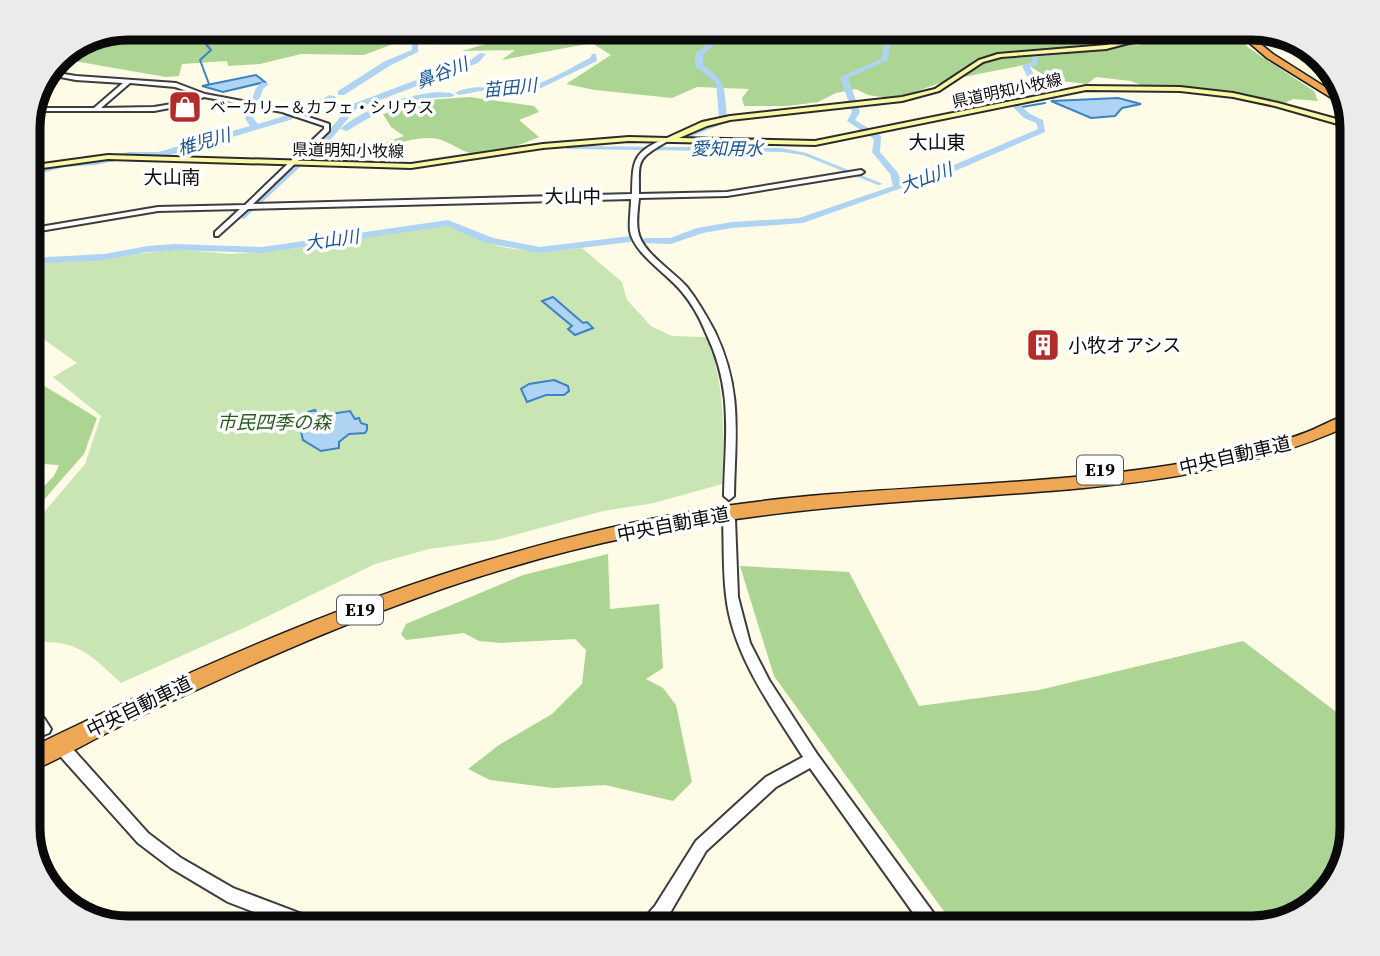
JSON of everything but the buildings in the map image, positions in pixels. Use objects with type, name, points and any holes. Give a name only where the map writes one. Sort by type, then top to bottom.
[{"type":"highway","points":[[1251,40],[1270,56],[1334,96]]},
{"type":"highway","points":[[1258,41],[1277,56],[1331,90]]},
{"type":"highway","name":"中央自動車道","points":[[40,742],[220,656],[351,602],[456,566],[581,531],[646,517],[776,497],[1095,471],[1172,461],[1267,441],[1300,430],[1340,412]]},
{"type":"highway","name":"中央自動車道","points":[[40,755],[180,686],[300,634],[447,580],[572,544],[650,526],[780,506],[1101,480],[1180,469],[1277,448],[1340,423]]},
{"type":"main road","name":"県道明知小牧線","points":[[666,140],[705,124],[730,118],[902,99],[937,90],[981,61],[1000,55],[1106,47],[1134,40]]},
{"type":"main road","name":"県道明知小牧線","points":[[40,166],[125,157],[411,166],[543,146],[629,139],[804,144],[1070,90],[1105,88],[1180,89],[1233,95],[1340,122]]},
{"type":"street","points":[[59,75],[167,84],[296,114],[324,123],[328,127],[252,206],[218,234]]},
{"type":"street","points":[[96,109],[129,81]]},
{"type":"street","points":[[42,110],[165,108],[204,94]]},
{"type":"street","points":[[666,140],[644,153],[636,164],[636,237],[682,287],[698,309],[720,355],[732,414],[729,496]]},
{"type":"street","points":[[40,230],[139,211],[741,193],[861,172]]},
{"type":"street","points":[[729,519],[732,597],[744,643],[764,684],[812,760],[925,916]]},
{"type":"street","points":[[40,723],[44,729]]},
{"type":"street","points":[[66,752],[143,838],[176,863],[228,894],[286,916]]},
{"type":"street","points":[[658,916],[701,846],[771,782],[812,760]]},
{"type":"green space","points":[[128,40],[403,40],[364,55],[301,54],[260,64],[228,66],[227,61],[182,64],[179,76],[166,77],[74,61],[94,47]]},
{"type":"green space","points":[[499,40],[1140,40],[1135,46],[1154,40],[1240,40],[1314,91],[1318,101],[1293,99],[1283,104],[1215,90],[1144,86],[1131,81],[1096,77],[1087,84],[1051,80],[1031,67],[1034,63],[948,80],[895,99],[868,95],[856,89],[836,93],[818,102],[788,106],[744,106],[742,98],[749,89],[697,87],[672,98],[595,90],[566,84],[611,55],[592,43],[502,60],[515,50],[462,51]]},
{"type":"green space","points":[[470,97],[534,106],[539,112],[519,120],[539,137],[505,149],[477,154],[430,138],[371,148],[404,136],[391,127],[383,114],[428,100]]},
{"type":"green space","name":"市民四季の森","points":[[446,224],[482,241],[507,248],[557,251],[582,248],[622,282],[627,300],[651,326],[672,336],[706,337],[713,355],[720,391],[723,427],[722,484],[654,503],[603,511],[496,540],[429,549],[375,564],[248,626],[121,683],[80,650],[69,645],[40,642],[40,517],[85,464],[101,416],[53,377],[77,363],[40,337],[40,263],[101,259],[175,249],[230,254],[306,247]]},
{"type":"green space","points":[[40,383],[97,418],[84,454],[40,504],[40,490],[54,476],[59,465],[43,464],[40,467]]},
{"type":"green space","points":[[608,554],[610,609],[659,604],[663,668],[646,679],[663,688],[676,705],[692,782],[673,801],[605,785],[553,788],[490,780],[468,769],[499,745],[552,714],[582,684],[586,650],[575,639],[501,643],[479,641],[464,633],[406,640],[401,634],[406,624],[523,575]]},
{"type":"green space","points":[[740,566],[849,572],[919,706],[1039,690],[1243,641],[1340,715],[1340,828],[1335,856],[1325,877],[1305,898],[1286,909],[1264,915],[947,916],[774,676]]},
{"type":"water","points":[[256,75],[265,82],[223,92],[202,86]]},
{"type":"water","points":[[1118,98],[1141,104],[1122,108],[1115,116],[1091,118],[1051,101]]},
{"type":"water","points":[[553,297],[583,323],[587,322],[593,328],[575,335],[568,329],[572,326],[542,301]]},
{"type":"water","points":[[554,380],[568,386],[569,391],[564,395],[546,395],[527,402],[521,389],[529,384]]},
{"type":"water","points":[[315,410],[318,416],[350,411],[355,419],[359,418],[361,423],[367,425],[367,430],[365,433],[349,434],[339,442],[339,448],[321,451],[303,440],[300,427],[304,418],[309,417],[308,412]]},
{"type":"waterway","points":[[204,40],[211,50],[200,60],[209,84],[212,84]]},
{"type":"waterway","points":[[716,40],[699,54],[699,66],[716,78],[721,87],[723,117]]},
{"type":"waterway","points":[[853,103],[844,77],[884,60],[886,40]]},
{"type":"waterway","points":[[1136,43],[1145,40]]},
{"type":"waterway","name":"椎児川","points":[[341,93],[388,63],[416,51],[415,42]]},
{"type":"waterway","points":[[1014,101],[1016,94],[1031,87],[1034,82],[1026,66],[1034,63],[1035,55],[1123,46]]},
{"type":"waterway","name":"鼻谷川","points":[[301,161],[330,135],[353,107],[475,61],[482,54]]},
{"type":"waterway","name":"苗田川","points":[[459,93],[486,88],[517,91],[536,87],[594,59],[594,55]]},
{"type":"waterway","points":[[254,127],[249,118],[260,88],[265,84]]},
{"type":"waterway","name":"苗田川","points":[[344,129],[395,103],[422,96],[451,95]]},
{"type":"waterway","name":"椎児川","points":[[40,171],[64,164],[175,151],[287,118],[333,97]]},
{"type":"waterway","points":[[1016,108],[1045,103]]},
{"type":"waterway","name":"大山川","points":[[898,187],[938,175],[1042,130],[1040,122],[1027,116],[1014,104]]},
{"type":"waterway","points":[[854,106],[856,112],[851,121],[878,138],[876,152],[894,173],[898,187]]},
{"type":"waterway","points":[[685,136],[723,122]]},
{"type":"waterway","name":"愛知用水","points":[[569,148],[782,150],[804,154],[880,184]]},
{"type":"waterway","name":"鼻谷川","points":[[241,217],[297,165]]},
{"type":"waterway","name":"大山川","points":[[888,191],[898,187]]},
{"type":"waterway","name":"大山川","points":[[645,241],[671,241],[701,230],[732,225],[800,221],[883,193]]},
{"type":"waterway","name":"大山川","points":[[40,260],[104,257],[175,247],[262,250],[448,223],[490,241],[540,250],[630,239]]},
{"type":"place","name":"ベーカリー＆カフェ・シリウス","points":[[185,107]]},
{"type":"place","name":"小牧オアシス","points":[[1043,345]]},
{"type":"district","name":"大山東","points":[[937,142]]},
{"type":"district","name":"大山南","points":[[172,177]]},
{"type":"district","name":"大山中","points":[[573,196]]}]
